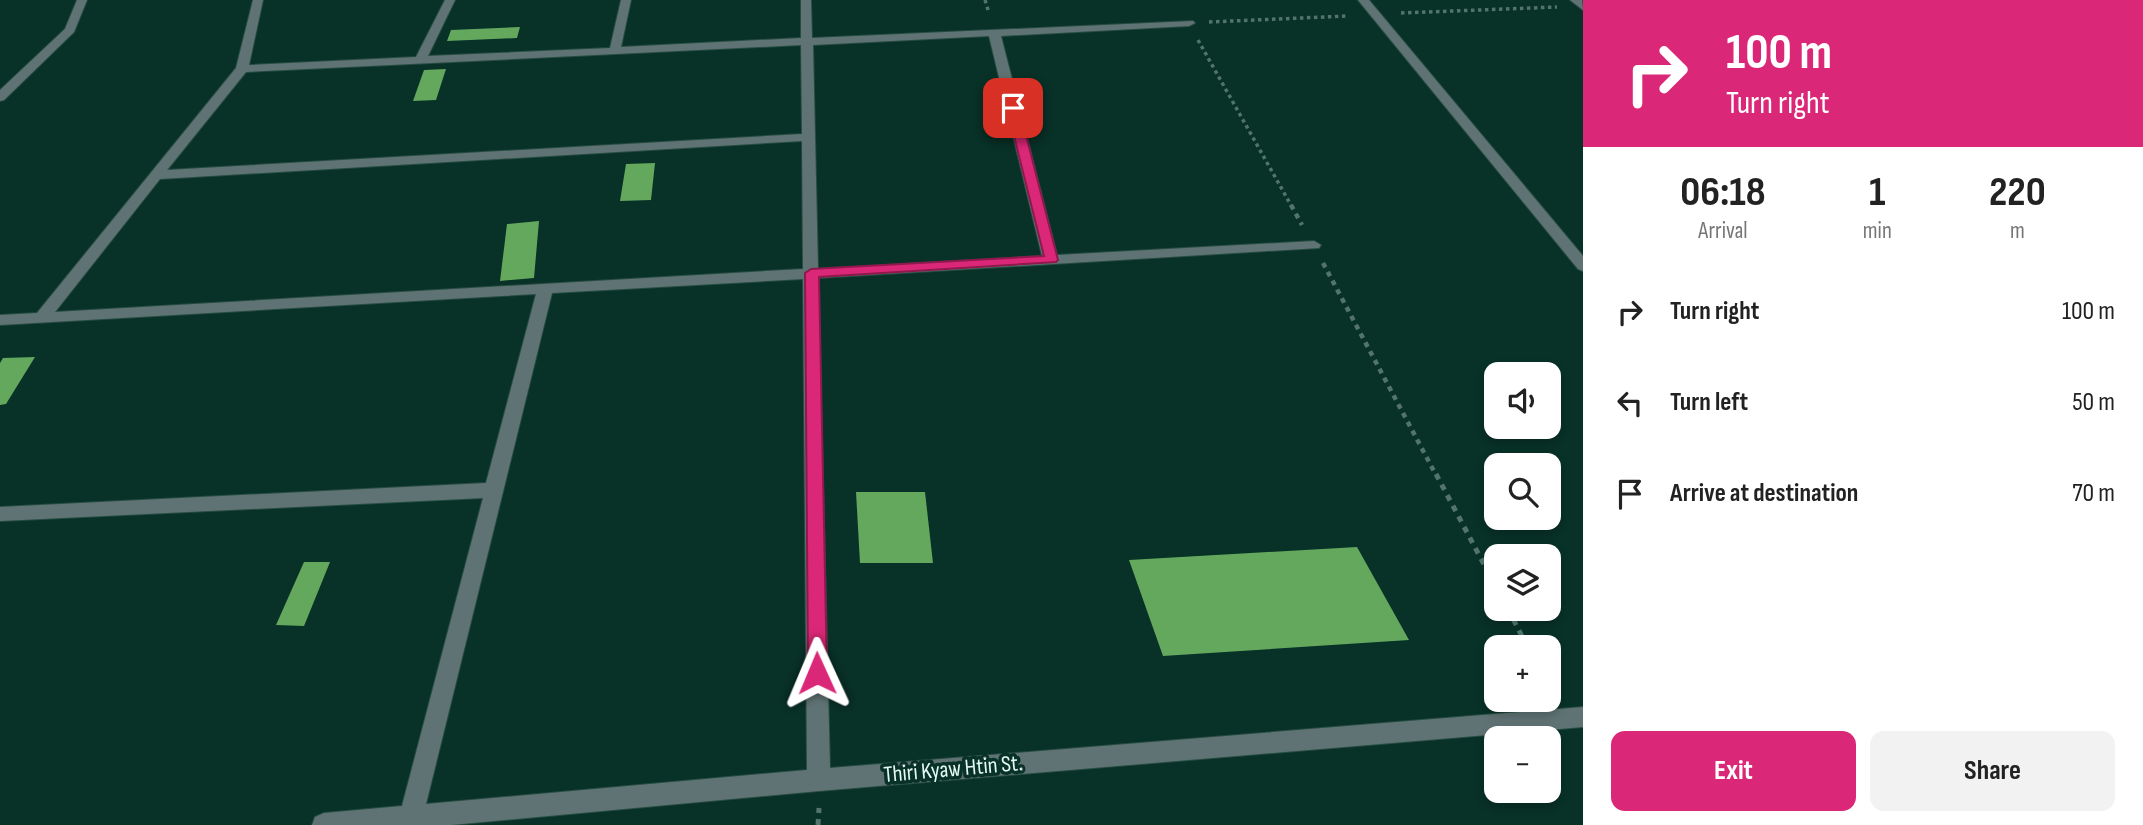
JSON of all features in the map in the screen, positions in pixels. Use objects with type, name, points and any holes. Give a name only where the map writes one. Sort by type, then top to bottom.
[{"type":"street","points":[[0,97],[70,30],[82,0]]},
{"type":"street","points":[[41,317],[243,69],[258,0]]},
{"type":"street","points":[[420,60],[450,0]]},
{"type":"street","points":[[615,50],[626,0]]},
{"type":"street","points":[[806,0],[819,779]]},
{"type":"street","points":[[1363,0],[1583,266]]},
{"type":"street","points":[[1575,0],[1583,7]]},
{"type":"street","points":[[243,69],[1189,23]]},
{"type":"street","points":[[994,32],[1051,260]]},
{"type":"street","points":[[159,175],[809,137]]},
{"type":"street","points":[[0,320],[1314,245]]},
{"type":"street","points":[[411,816],[545,290]]},
{"type":"street","points":[[0,513],[494,490]]},
{"type":"street","name":"Thiri Kyaw Htin St.","points":[[324,825],[819,779],[1583,718]]},
{"type":"path","points":[[1189,23],[1314,245],[1484,564]]},
{"type":"building","points":[[520,27],[517,38],[447,41],[451,30]]},
{"type":"building","points":[[446,69],[436,100],[413,101],[424,70]]},
{"type":"building","points":[[655,163],[651,200],[620,201],[626,164]]},
{"type":"building","points":[[539,221],[534,278],[500,281],[507,224]]},
{"type":"building","points":[[35,357],[6,404],[0,405],[0,363],[3,358]]},
{"type":"building","points":[[856,492],[925,492],[933,563],[860,563]]},
{"type":"building","points":[[1357,547],[1409,640],[1163,656],[1129,560]]},
{"type":"building","points":[[304,562],[330,562],[304,626],[276,625]]},
{"type":"route","points":[[817,673],[811,273],[1051,260],[1013,108]]}]
